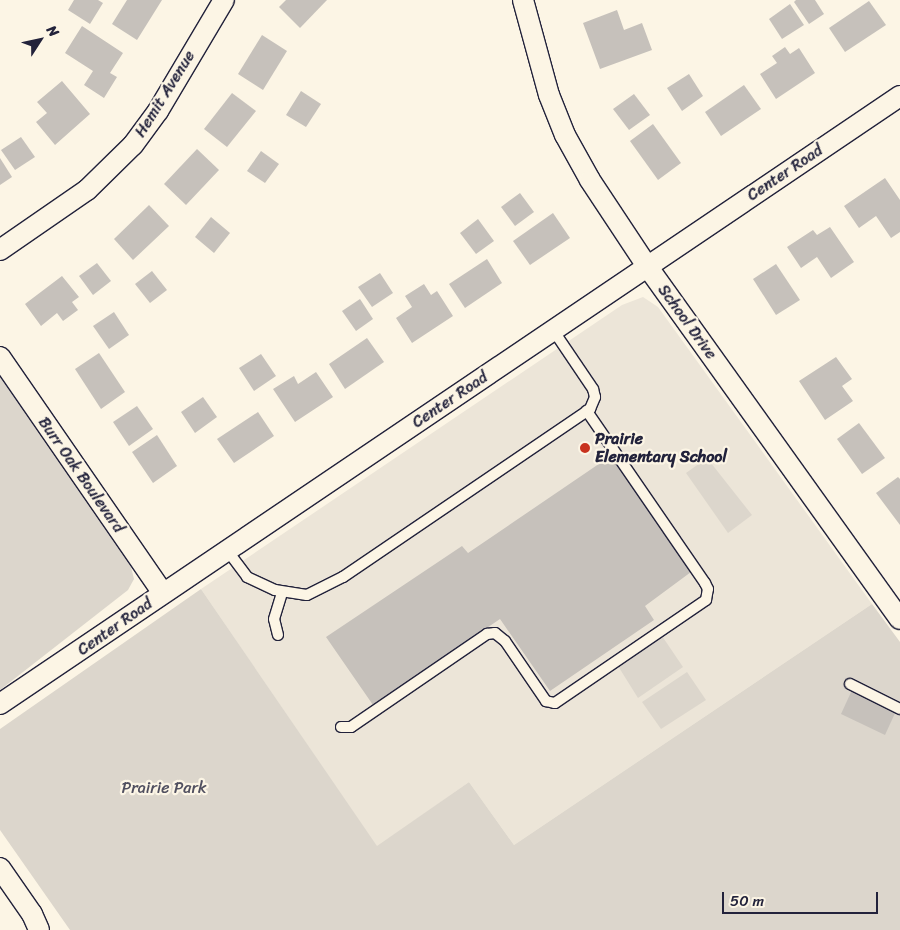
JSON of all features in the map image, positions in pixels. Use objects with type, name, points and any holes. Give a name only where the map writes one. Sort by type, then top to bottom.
[{"type":"street","name":"Hemit Avenue","points":[[0,250],[87,190],[133,146],[158,111],[224,0]]},
{"type":"street","name":"School Drive","points":[[523,0],[532,41],[565,135],[590,180],[647,266],[900,619]]},
{"type":"street","name":"Center Road","points":[[0,704],[900,96]]},
{"type":"street","name":"Burr Oak Boulevard","points":[[0,357],[163,594]]},
{"type":"street","points":[[0,868],[32,914],[39,930]]},
{"type":"lane","points":[[227,550],[247,577],[258,584],[282,592],[307,595],[330,586],[587,410],[595,397],[593,389],[553,330]]},
{"type":"lane","points":[[341,727],[351,727],[487,634],[495,633],[505,640],[546,702],[554,703],[706,600],[708,589],[705,582],[587,410]]},
{"type":"lane","points":[[278,635],[274,620],[282,592]]},
{"type":"lane","points":[[850,684],[900,709]]},
{"type":"shaded area","name":"Prairie Elementary School","points":[[643,297],[658,307],[872,604],[514,845],[469,782],[377,847],[201,589],[622,305]]},
{"type":"green space","points":[[0,377],[131,567],[134,579],[128,590],[0,690]]},
{"type":"green space","points":[[707,458],[752,515],[728,533],[686,473]]},
{"type":"green space","name":"Prairie Park","points":[[201,589],[377,846],[469,782],[514,845],[872,604],[900,642],[900,930],[70,930],[0,830],[0,729]]},
{"type":"green space","points":[[662,636],[683,667],[638,698],[618,666]]},
{"type":"green space","points":[[687,672],[706,700],[661,729],[642,702]]},
{"type":"building","points":[[74,0],[98,0],[103,3],[90,24],[68,10]]},
{"type":"building","points":[[127,0],[162,0],[137,40],[112,24]]},
{"type":"building","points":[[286,0],[327,0],[300,28],[279,7]]},
{"type":"building","points":[[796,0],[815,0],[824,14],[809,24],[794,2]]},
{"type":"building","points":[[869,1],[886,25],[845,52],[829,28]]},
{"type":"building","points":[[790,4],[804,25],[782,39],[769,19]]},
{"type":"building","points":[[617,10],[624,30],[642,23],[652,50],[600,69],[583,23]]},
{"type":"building","points":[[82,26],[123,53],[110,73],[117,77],[104,98],[84,85],[93,71],[65,53]]},
{"type":"building","points":[[262,35],[287,51],[263,90],[238,74]]},
{"type":"building","points":[[785,47],[790,54],[799,48],[815,73],[776,99],[760,74],[777,63],[772,56]]},
{"type":"building","points":[[689,74],[703,96],[682,111],[667,88]]},
{"type":"building","points":[[62,81],[90,114],[55,145],[36,122],[47,113],[37,102]]},
{"type":"building","points":[[744,85],[761,109],[721,136],[705,112]]},
{"type":"building","points":[[301,91],[321,104],[306,127],[286,115]]},
{"type":"building","points":[[232,93],[256,111],[227,147],[204,129]]},
{"type":"building","points":[[634,94],[650,115],[629,130],[613,109]]},
{"type":"building","points":[[653,124],[681,163],[658,180],[630,141]]},
{"type":"building","points":[[21,137],[35,157],[15,170],[1,150]]},
{"type":"building","points":[[197,149],[219,170],[186,205],[164,184]]},
{"type":"building","points":[[261,151],[279,164],[265,183],[247,171]]},
{"type":"building","points":[[0,158],[12,177],[0,185]]},
{"type":"building","points":[[885,178],[900,200],[900,232],[891,238],[876,216],[859,228],[844,206]]},
{"type":"building","points":[[520,193],[534,212],[515,226],[501,207]]},
{"type":"building","points":[[149,205],[169,226],[133,260],[114,239]]},
{"type":"building","points":[[553,213],[570,238],[530,265],[513,241]]},
{"type":"building","points":[[211,217],[230,233],[214,253],[195,237]]},
{"type":"building","points":[[478,219],[494,241],[476,254],[460,233]]},
{"type":"building","points":[[830,227],[854,262],[831,278],[817,257],[801,268],[787,247],[813,230],[817,235]]},
{"type":"building","points":[[487,259],[502,283],[465,308],[449,284]]},
{"type":"building","points":[[97,263],[111,281],[93,295],[79,276]]},
{"type":"building","points":[[776,264],[800,300],[776,315],[753,279]]},
{"type":"building","points":[[152,271],[167,290],[150,303],[135,284]]},
{"type":"building","points":[[380,273],[393,293],[372,307],[358,287]]},
{"type":"building","points":[[62,276],[79,297],[72,302],[78,310],[63,321],[57,313],[41,326],[25,304]]},
{"type":"building","points":[[424,284],[431,295],[437,291],[453,316],[412,343],[396,318],[412,307],[405,296]]},
{"type":"building","points":[[360,299],[373,319],[356,331],[342,311]]},
{"type":"building","points":[[114,312],[129,335],[109,349],[93,326]]},
{"type":"building","points":[[367,338],[384,362],[345,389],[329,364]]},
{"type":"building","points":[[99,353],[125,392],[101,409],[75,369]]},
{"type":"building","points":[[261,354],[276,376],[254,391],[239,368]]},
{"type":"building","points":[[836,357],[852,379],[842,386],[853,401],[825,420],[799,381]]},
{"type":"building","points":[[316,372],[333,397],[295,422],[273,389],[294,376],[298,384]]},
{"type":"building","points":[[203,397],[217,417],[195,433],[181,412]]},
{"type":"building","points":[[137,406],[153,429],[129,446],[113,422]]},
{"type":"building","points":[[258,412],[274,436],[234,463],[217,439]]},
{"type":"building","points":[[859,423],[885,458],[862,474],[837,439]]},
{"type":"building","points":[[157,435],[177,466],[153,483],[132,452]]},
{"type":"building","points":[[612,455],[691,572],[645,606],[654,620],[550,691],[500,619],[373,705],[326,637],[462,546],[468,553]]},
{"type":"building","points":[[898,477],[900,479],[900,525],[876,493]]},
{"type":"building","points":[[852,690],[896,711],[885,735],[841,714]]},
{"type":"place","name":"Prairie Elementary School","points":[[585,448]]}]
